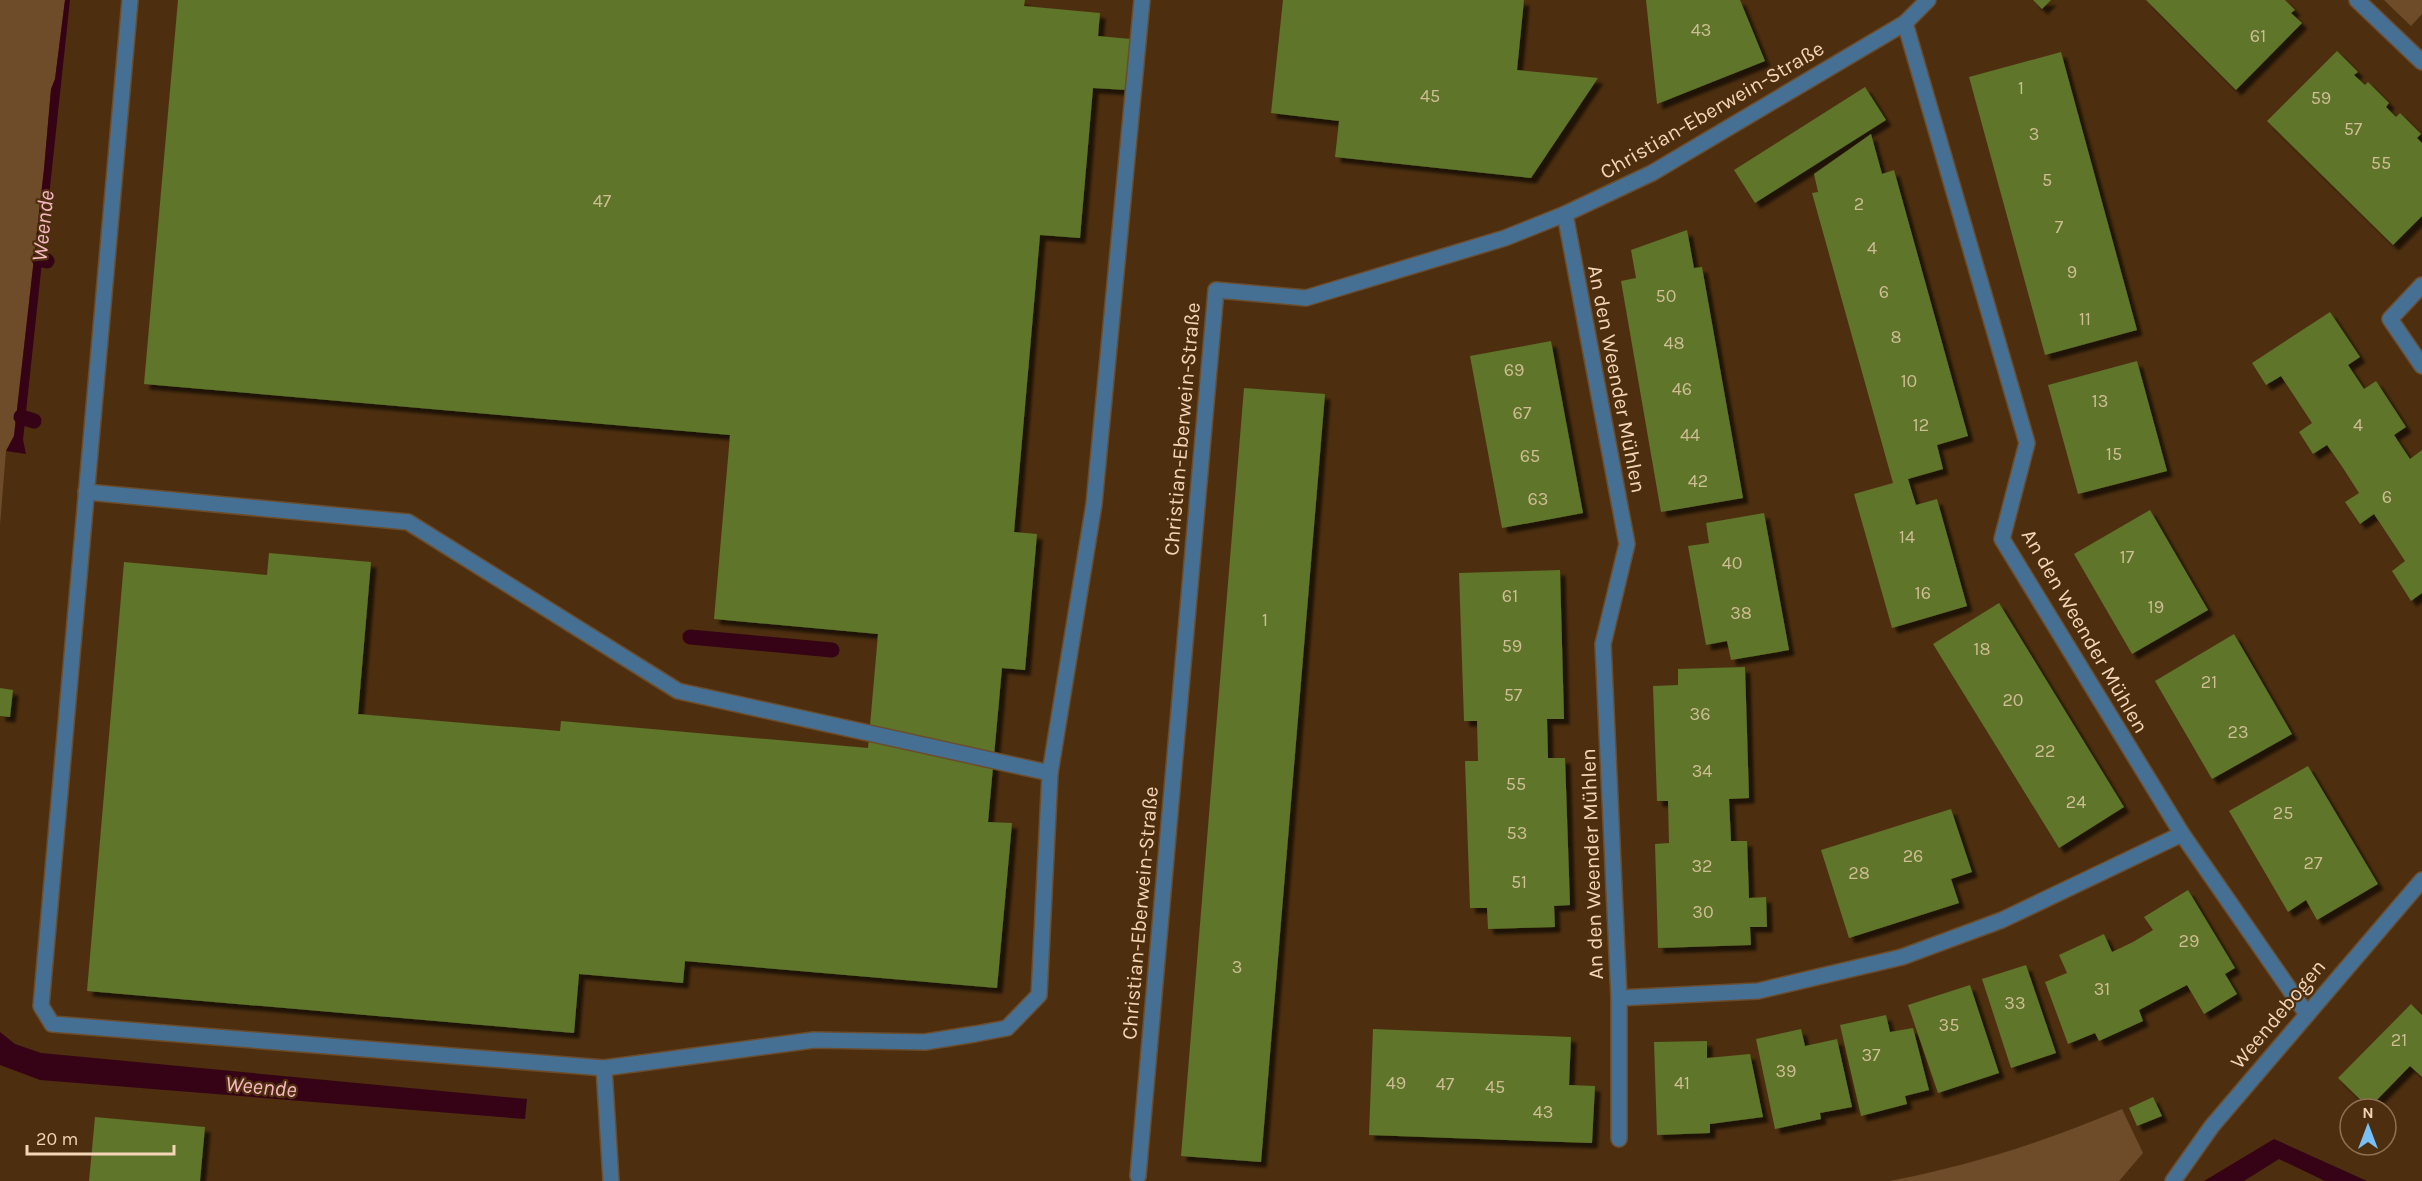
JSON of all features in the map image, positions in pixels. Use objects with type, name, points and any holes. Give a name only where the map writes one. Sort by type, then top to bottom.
[{"type":"street","points":[[130,0],[41,1006],[52,1024],[604,1068],[814,1040],[925,1042],[1007,1028],[1039,995],[1050,773],[1094,504],[1142,0]]},
{"type":"street","name":"Christian-Eberwein-Straße","points":[[1138,1176],[1216,290],[1306,298],[1505,238],[1565,214],[1652,173],[1905,23],[1928,0]]},
{"type":"street","points":[[2357,0],[2422,62]]},
{"type":"street","name":"An den Weender Mühlen","points":[[1905,23],[2027,443],[2002,538],[2182,834],[2306,1013]]},
{"type":"street","name":"An den Weender Mühlen","points":[[1565,214],[1627,544],[1604,644],[1619,998],[1758,991],[1902,957],[2002,920],[2182,834]]},
{"type":"street","points":[[2422,285],[2390,319],[2422,366]]},
{"type":"street","points":[[86,492],[408,522],[678,691],[1050,773]]},
{"type":"street","name":"Weendebogen","points":[[2173,1181],[2195,1146],[2306,1013],[2422,880]]},
{"type":"street","points":[[1619,998],[1619,1139]]},
{"type":"street","points":[[604,1068],[611,1181]]},
{"type":"shaded area","points":[[0,0],[65,0],[55,79],[51,89],[14,436],[6,451],[0,525]]},
{"type":"shaded area","points":[[2384,0],[2422,0],[2422,14],[2411,26]]},
{"type":"shaded area","points":[[2122,1109],[2143,1153],[2119,1181],[1889,1181],[1949,1168],[2007,1151],[2065,1132]]},
{"type":"water","name":"Weende","points":[[65,0],[70,0],[23,440],[26,454],[6,451],[14,436],[51,89],[55,79]]},
{"type":"water","name":"Weende","points":[[0,1032],[15,1044],[41,1053],[527,1099],[525,1119],[40,1080],[0,1065]]},
{"type":"water","points":[[2274,1139],[2367,1181],[2325,1181],[2279,1159],[2244,1181],[2204,1181]]},
{"type":"building","points":[[178,0],[1025,0],[1024,6],[1100,13],[1098,36],[1131,39],[1127,90],[1093,88],[1080,238],[1040,235],[1014,532],[1037,534],[1025,670],[1002,668],[988,822],[1012,823],[997,988],[685,961],[683,983],[579,974],[574,1033],[87,991],[124,562],[267,575],[269,553],[371,562],[358,714],[560,731],[561,721],[868,748],[878,634],[714,619],[730,435],[144,384]]},
{"type":"building","points":[[1283,0],[1524,0],[1517,70],[1598,78],[1531,178],[1335,157],[1339,121],[1271,113]]},
{"type":"building","points":[[1646,0],[1740,0],[1765,61],[1657,104]]},
{"type":"building","points":[[2033,0],[2051,0],[2042,9]]},
{"type":"building","points":[[2146,0],[2285,0],[2295,10],[2291,13],[2302,23],[2236,90]]},
{"type":"building","points":[[2337,51],[2358,72],[2354,75],[2365,85],[2368,82],[2389,103],[2386,107],[2396,117],[2400,113],[2421,134],[2417,138],[2422,143],[2422,216],[2393,245],[2267,121]]},
{"type":"building","points":[[2061,52],[2137,330],[2045,355],[1969,77]]},
{"type":"building","points":[[1865,87],[1886,120],[1755,203],[1734,170]]},
{"type":"building","points":[[1871,134],[1882,174],[1894,170],[1968,436],[1937,445],[1943,469],[1908,479],[1916,505],[1937,499],[1967,606],[1892,628],[1854,494],[1893,483],[1812,193],[1818,192],[1814,174]]},
{"type":"building","points":[[1687,230],[1694,268],[1702,267],[1743,498],[1661,512],[1621,281],[1636,278],[1631,250]]},
{"type":"building","points":[[2330,312],[2360,357],[2348,365],[2364,389],[2376,381],[2406,427],[2394,435],[2410,459],[2422,450],[2422,593],[2411,601],[2392,571],[2405,561],[2374,514],[2360,524],[2345,502],[2359,493],[2343,468],[2327,445],[2313,454],[2299,432],[2312,423],[2281,376],[2266,385],[2252,363]]},
{"type":"building","points":[[1551,341],[1583,513],[1502,528],[1470,356]]},
{"type":"building","points":[[2137,361],[2167,471],[2078,494],[2048,385]]},
{"type":"building","points":[[1244,388],[1325,394],[1261,1162],[1181,1156]]},
{"type":"building","points":[[2150,510],[2208,610],[2132,654],[2074,554]]},
{"type":"building","points":[[1764,513],[1789,650],[1731,660],[1727,641],[1706,645],[1688,546],[1709,543],[1706,523]]},
{"type":"building","points":[[1560,570],[1564,719],[1547,719],[1548,758],[1565,758],[1570,905],[1554,906],[1555,927],[1488,929],[1487,908],[1470,908],[1465,761],[1478,761],[1477,721],[1464,721],[1459,573]]},
{"type":"building","points":[[1999,603],[2124,807],[2059,848],[1933,644]]},
{"type":"building","points":[[2234,634],[2292,734],[2212,779],[2155,681]]},
{"type":"building","points":[[1745,667],[1749,798],[1729,799],[1731,841],[1747,841],[1749,898],[1766,897],[1767,927],[1750,927],[1751,945],[1658,948],[1655,844],[1669,843],[1668,801],[1657,801],[1653,686],[1678,685],[1678,669]]},
{"type":"building","points":[[0,688],[13,690],[10,717],[0,716]]},
{"type":"building","points":[[2308,766],[2378,884],[2317,920],[2306,900],[2288,912],[2229,811]]},
{"type":"building","points":[[1951,809],[1972,872],[1951,879],[1959,903],[1849,938],[1821,850]]},
{"type":"building","points":[[2188,890],[2235,968],[2225,974],[2237,994],[2204,1014],[2187,985],[2139,1010],[2143,1021],[2099,1041],[2095,1033],[2068,1044],[2045,982],[2067,973],[2059,955],[2104,934],[2112,952],[2133,942],[2153,930],[2144,917]]},
{"type":"building","points":[[2026,965],[2056,1053],[2011,1068],[1982,979]]},
{"type":"building","points":[[1970,985],[1999,1073],[1938,1093],[1908,1005]]},
{"type":"building","points":[[2411,1004],[2422,1015],[2422,1077],[2410,1066],[2380,1097],[2358,1097],[2338,1078]]},
{"type":"building","points":[[1886,1015],[1890,1032],[1913,1028],[1929,1090],[1905,1096],[1907,1104],[1861,1116],[1840,1025]]},
{"type":"building","points":[[1373,1029],[1571,1037],[1569,1085],[1595,1086],[1592,1143],[1369,1135]]},
{"type":"building","points":[[1801,1029],[1805,1046],[1837,1039],[1852,1107],[1820,1113],[1821,1119],[1775,1129],[1756,1039]]},
{"type":"building","points":[[1707,1041],[1707,1058],[1750,1054],[1763,1117],[1710,1124],[1710,1133],[1657,1135],[1654,1042]]},
{"type":"building","points":[[2153,1097],[2162,1116],[2137,1126],[2129,1108]]},
{"type":"building","points":[[95,1117],[205,1127],[200,1181],[89,1181]]},
{"type":"waterway","name":"Weende","points":[[39,259],[47,261]]},
{"type":"waterway","points":[[21,417],[34,421]]},
{"type":"waterway","points":[[690,637],[832,650]]}]
